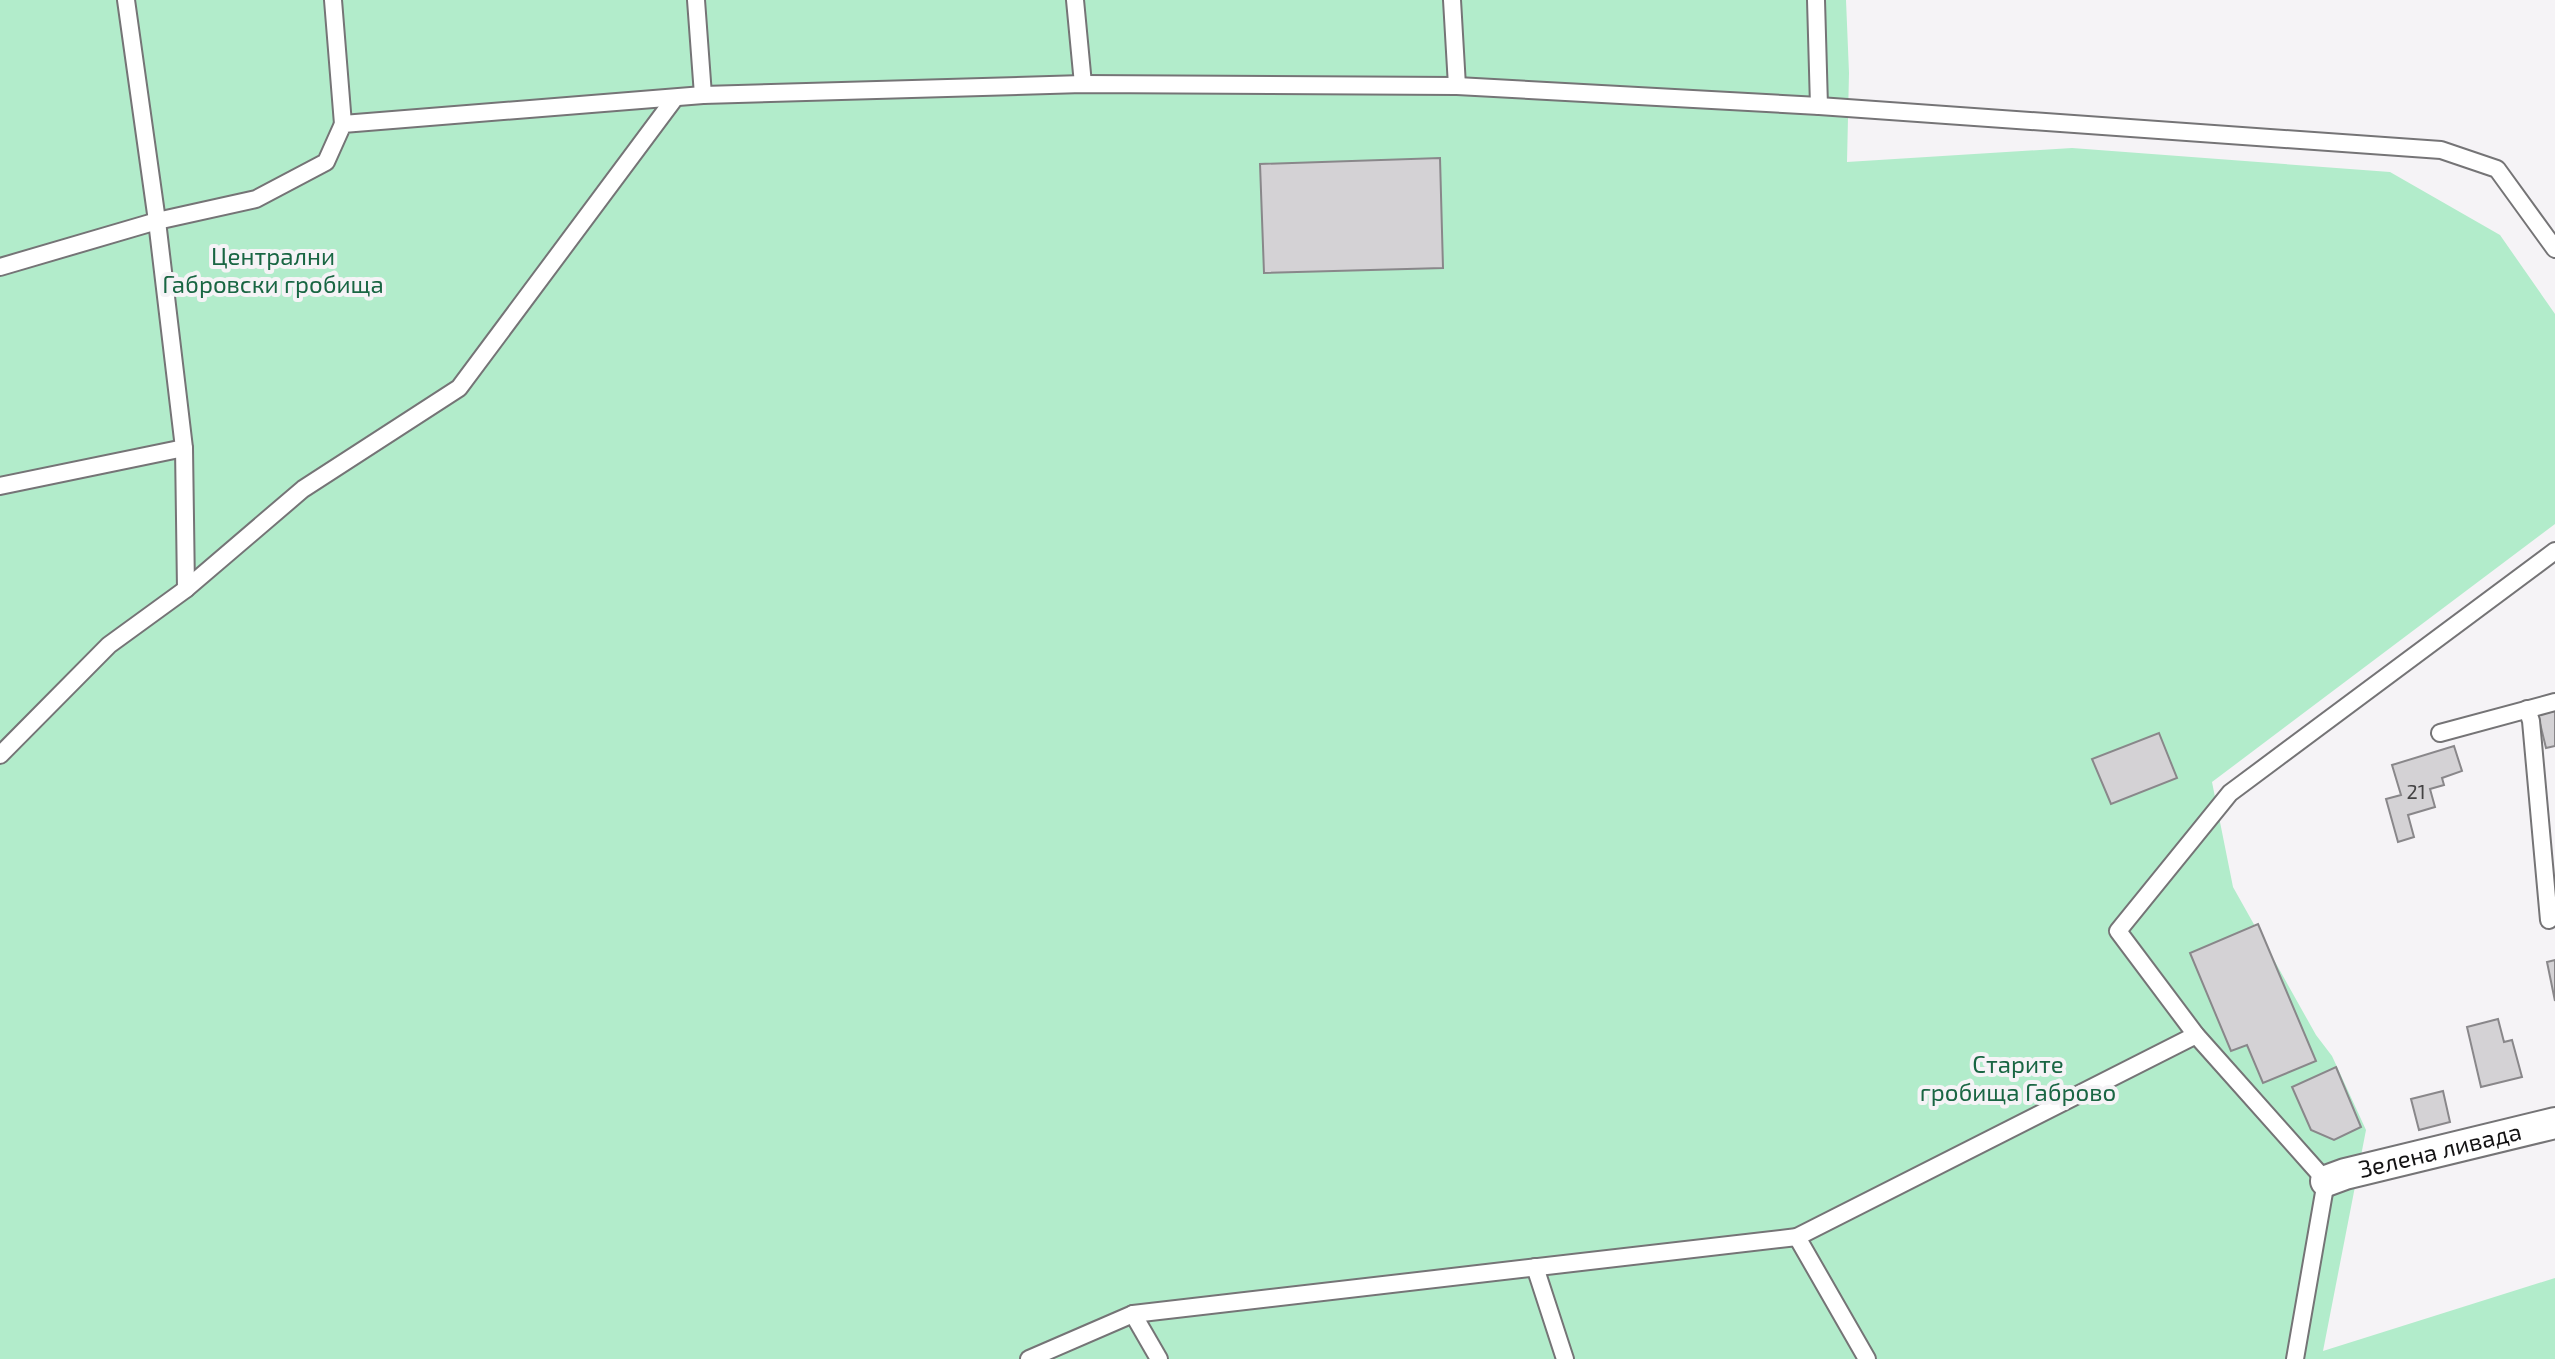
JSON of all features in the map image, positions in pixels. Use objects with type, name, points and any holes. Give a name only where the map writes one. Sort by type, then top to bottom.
[{"type":"street","name":"Зелена ливада","points":[[2326,1181],[2555,1123]]},
{"type":"lane","points":[[126,0],[184,448],[186,589]]},
{"type":"lane","points":[[0,267],[157,221],[256,199],[326,162],[343,124],[333,0]]},
{"type":"lane","points":[[696,0],[703,95]]},
{"type":"lane","points":[[1075,0],[1083,84]]},
{"type":"lane","points":[[1452,0],[1457,86]]},
{"type":"lane","points":[[1816,0],[1819,106]]},
{"type":"lane","points":[[343,124],[703,95],[1083,84],[1457,86],[1819,106],[2441,150],[2497,169],[2555,249]]},
{"type":"lane","points":[[0,755],[109,645],[186,589],[303,489],[459,388],[675,98]]},
{"type":"lane","points":[[0,486],[184,448]]},
{"type":"lane","points":[[2295,1359],[2326,1181],[2196,1035],[2118,931],[2230,793],[2555,551]]},
{"type":"lane","points":[[2440,733],[2555,702]]},
{"type":"lane","points":[[2527,709],[2531,721],[2549,920]]},
{"type":"lane","points":[[1029,1359],[1133,1314],[1797,1237],[2196,1035]]},
{"type":"lane","points":[[1797,1237],[1867,1359]]},
{"type":"lane","points":[[1535,1267],[1565,1359]]},
{"type":"lane","points":[[1133,1314],[1159,1359]]},
{"type":"green space","points":[[0,0],[1846,0],[1849,73],[1847,162],[2072,148],[2390,172],[2500,235],[2555,314],[2555,524],[2212,782],[2233,887],[2316,1035],[2332,1056],[2366,1130],[2323,1351],[2555,1278],[2555,1359],[0,1359]]},
{"type":"building","points":[[1440,158],[1443,268],[1264,273],[1260,164]]},
{"type":"building","points":[[2555,711],[2555,746],[2546,748],[2538,715]]},
{"type":"building","points":[[2159,733],[2177,778],[2111,804],[2092,759]]},
{"type":"building","points":[[2454,746],[2462,771],[2442,778],[2444,785],[2430,789],[2435,807],[2408,815],[2414,837],[2398,842],[2386,799],[2401,795],[2392,765]]},
{"type":"building","points":[[2258,924],[2316,1061],[2263,1083],[2247,1045],[2231,1051],[2190,953]]},
{"type":"building","points":[[2555,960],[2555,1001],[2547,962]]},
{"type":"building","points":[[2498,1019],[2504,1042],[2512,1040],[2522,1077],[2481,1087],[2467,1027]]},
{"type":"building","points":[[2336,1067],[2361,1127],[2334,1140],[2311,1130],[2292,1087]]},
{"type":"building","points":[[2443,1091],[2450,1122],[2419,1130],[2411,1099]]},
{"type":"park label","name":"Централни Габровски гробища","points":[[273,271]]},
{"type":"park label","name":"Старите гробища Габрово","points":[[2018,1079]]}]
